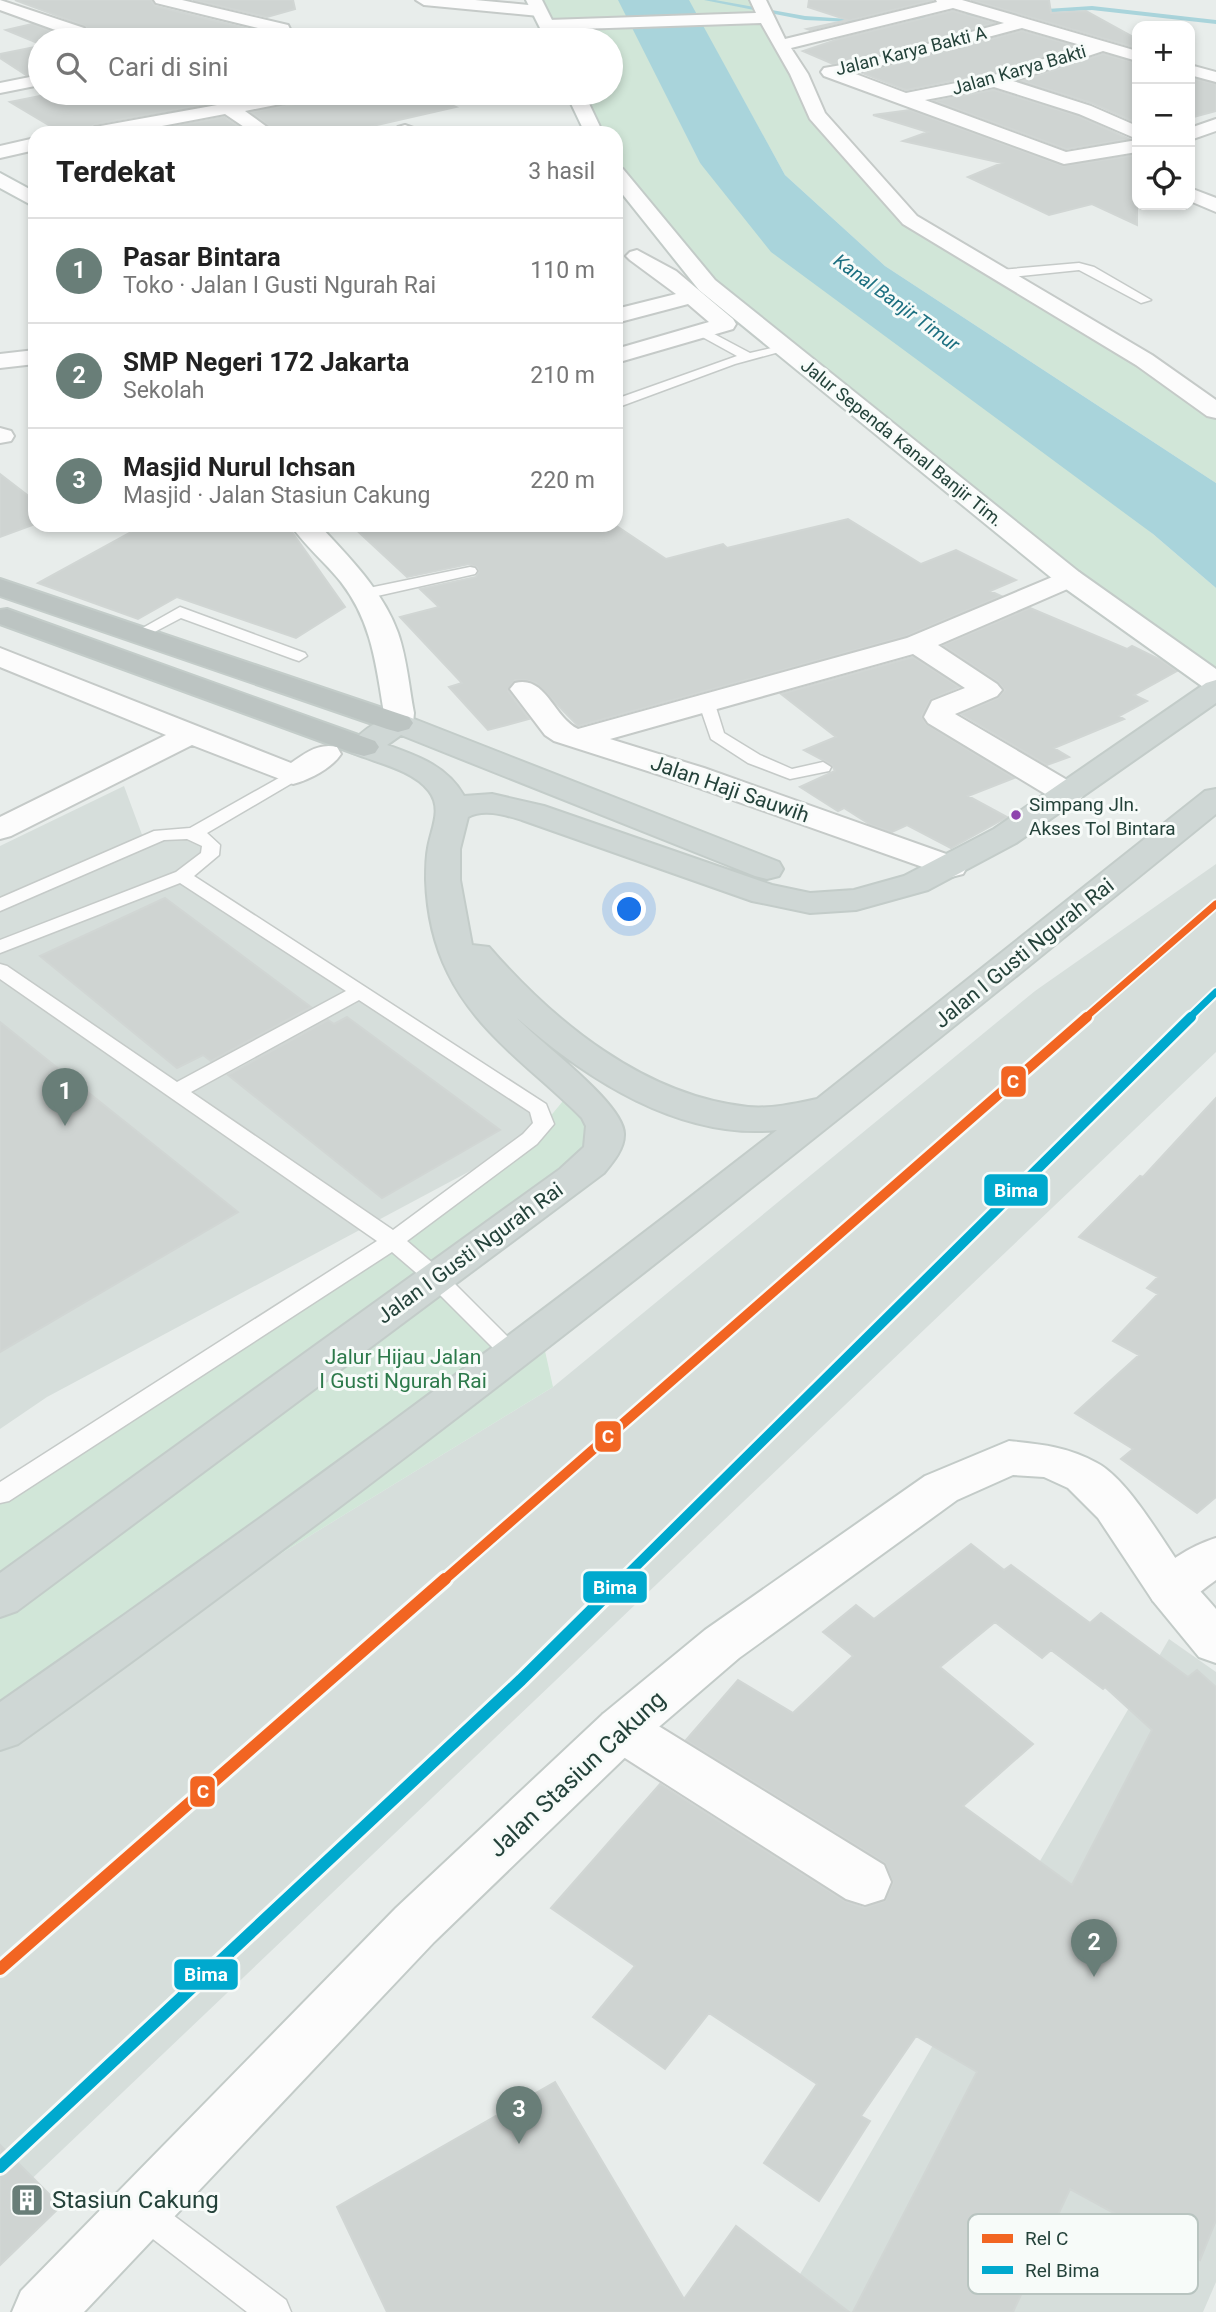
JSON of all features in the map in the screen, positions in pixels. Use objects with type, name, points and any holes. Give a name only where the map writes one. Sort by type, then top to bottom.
[{"type":"highway","points":[[0,587],[398,723]]},
{"type":"highway","points":[[0,614],[363,747]]},
{"type":"main road","points":[[363,747],[412,766],[433,778],[445,791],[453,812],[465,804],[474,803],[516,808],[749,889],[810,903],[841,902],[872,897],[942,871],[1006,836],[1216,689]]},
{"type":"main road","points":[[363,747],[398,723],[797,879],[848,889],[874,889],[901,885],[942,871]]},
{"type":"main road","name":"Jalan I Gusti Ngurah Rai","points":[[0,1729],[115,1650],[514,1356],[833,1108],[1216,798]]},
{"type":"main road","name":"Jalan I Gusti Ngurah Rai","points":[[0,1598],[585,1168],[604,1146],[607,1134],[600,1113],[533,1055],[480,996],[457,954],[444,879],[444,847],[453,812]]},
{"type":"main road","name":"Jalan I Gusti Ngurah Rai","points":[[444,879],[461,928],[484,964],[536,1014],[607,1070],[656,1095],[713,1114],[750,1119],[787,1117],[833,1108]]},
{"type":"street","points":[[162,0],[278,28]]},
{"type":"street","points":[[424,0],[546,17],[758,10],[821,108],[817,115],[910,220],[1144,360],[1216,411]]},
{"type":"street","name":"Jalan Karya Bakti","points":[[948,1],[1102,46]]},
{"type":"street","name":"Jalan Karya Bakti A","points":[[780,45],[903,16],[948,1]]},
{"type":"street","points":[[0,4],[67,28]]},
{"type":"street","name":"Jalan Karya Bakti A","points":[[799,74],[866,66],[1021,23]]},
{"type":"street","points":[[1102,46],[1132,55]]},
{"type":"street","name":"Jalan Karya Bakti","points":[[866,103],[905,99],[995,81],[1102,46]]},
{"type":"street","points":[[11,70],[28,77]]},
{"type":"street","points":[[1195,71],[1216,77]]},
{"type":"street","points":[[833,72],[1064,158],[1132,147]]},
{"type":"street","points":[[995,81],[1085,110],[1132,131]]},
{"type":"street","points":[[0,88],[28,83]]},
{"type":"street","points":[[131,126],[236,105]]},
{"type":"street","points":[[580,105],[590,126]]},
{"type":"street","points":[[228,108],[254,126]]},
{"type":"street","points":[[173,118],[186,126]]},
{"type":"street","points":[[1195,132],[1216,125]]},
{"type":"street","points":[[0,152],[28,146]]},
{"type":"street","name":"Jalur Sependa Kanal Banjir Tim.","points":[[623,182],[706,285],[1069,578],[1216,683]]},
{"type":"street","points":[[5,185],[28,197]]},
{"type":"street","points":[[1195,196],[1216,205]]},
{"type":"street","points":[[623,354],[725,324],[667,276],[636,256]]},
{"type":"street","points":[[623,314],[690,297]]},
{"type":"street","points":[[0,338],[18,359]]},
{"type":"street","points":[[311,532],[348,572],[364,594],[384,634],[399,713],[398,723]]},
{"type":"street","points":[[577,739],[917,644],[1069,578]]},
{"type":"street","points":[[917,644],[987,690],[943,707],[939,717],[1068,794]]},
{"type":"street","points":[[0,657],[293,775],[326,754]]},
{"type":"street","points":[[0,677],[29,670]]},
{"type":"street","name":"Jalan Haji Sauwih","points":[[525,689],[556,729],[577,739],[693,775],[942,871]]},
{"type":"street","points":[[0,829],[194,733]]},
{"type":"street","name":"Jalan Stasiun Cakung","points":[[42,2312],[415,1925],[621,1729],[722,1644],[941,1488],[1009,1458],[1050,1461],[1084,1476],[1114,1506],[1170,1588],[1216,1643]]},
{"type":"street","points":[[1170,1588],[1216,1556]]},
{"type":"street","points":[[621,1729],[865,1882]]},
{"type":"lane","points":[[1000,274],[1079,266],[1090,269],[1145,300]]},
{"type":"lane","points":[[701,331],[748,357]]},
{"type":"lane","points":[[623,402],[748,357],[784,349]]},
{"type":"lane","points":[[364,594],[470,571]]},
{"type":"lane","points":[[141,634],[180,612],[299,656]]},
{"type":"lane","points":[[706,701],[718,735],[754,759],[790,774],[823,767]]},
{"type":"lane","points":[[193,834],[293,775]]},
{"type":"lane","points":[[0,905],[144,841],[179,832],[207,839],[211,845],[210,855],[181,876],[0,947]]},
{"type":"lane","points":[[0,1494],[393,1241],[530,1139],[544,1124],[539,1109],[181,876]]},
{"type":"lane","points":[[0,970],[393,1241],[435,1277],[514,1356]]},
{"type":"lane","points":[[175,1092],[359,992]]},
{"type":"lane","points":[[140,2210],[274,2312]]},
{"type":"shaded area","points":[[124,786],[144,840],[179,832],[211,845],[182,876],[539,1109],[530,1139],[47,1397],[0,1429],[0,846]]},
{"type":"shaded area","points":[[1216,864],[1216,1052],[0,2209],[0,1751],[249,1573],[553,1387],[1035,991]]},
{"type":"shaded area","points":[[1169,1639],[1216,1672],[1216,2282],[1203,2312],[778,2312]]},
{"type":"green space","points":[[534,0],[619,0],[700,163],[1216,588],[1216,683],[728,303],[623,181],[623,126],[591,126],[581,105],[623,105],[623,28],[548,28]]},
{"type":"green space","points":[[688,0],[757,0],[816,114],[910,220],[1216,411],[1216,483],[885,266],[785,175]]},
{"type":"green space","name":"Jalur Hijau Jalan I Gusti Ngurah Rai","points":[[572,1090],[607,1134],[435,1277],[514,1356],[541,1333],[553,1387],[249,1573],[0,1751],[0,1494],[393,1241],[544,1124]]},
{"type":"water","name":"Kanal Banjir Timur","points":[[618,0],[689,0],[785,175],[885,266],[1216,483],[1216,588],[1153,534],[771,252],[700,163]]},
{"type":"building","points":[[15,0],[151,0],[155,6],[244,28],[86,28]]},
{"type":"building","points":[[193,0],[293,0],[295,9],[267,17]]},
{"type":"building","points":[[809,0],[934,0],[810,30],[807,29],[848,20],[808,7]]},
{"type":"building","points":[[971,0],[1049,0],[1051,13],[1086,11],[1132,36],[1132,47]]},
{"type":"building","points":[[953,11],[994,23],[833,64],[803,51],[839,39]]},
{"type":"building","points":[[32,24],[43,28],[28,28],[28,39],[6,30]]},
{"type":"building","points":[[1022,31],[1075,46],[990,73],[906,90],[862,73]]},
{"type":"building","points":[[28,48],[28,75],[0,58],[0,54]]},
{"type":"building","points":[[1103,54],[1132,62],[1132,121],[1092,103],[1021,81]]},
{"type":"building","points":[[1195,79],[1216,84],[1216,111],[1195,117]]},
{"type":"building","points":[[994,90],[1078,116],[1129,139],[1066,149],[935,101]]},
{"type":"building","points":[[28,98],[28,105],[202,105],[93,126],[50,126],[10,102]]},
{"type":"building","points":[[290,105],[456,107],[373,126],[269,126],[251,112]]},
{"type":"building","points":[[910,110],[1063,166],[1132,156],[1132,210],[1137,210],[1137,225],[1092,204],[1049,215],[968,177],[1002,163],[903,141],[928,132],[873,115]]},
{"type":"building","points":[[224,117],[238,126],[176,126]]},
{"type":"building","points":[[0,474],[28,496],[28,527],[0,537]]},
{"type":"building","points":[[848,519],[921,564],[956,550],[1016,580],[990,591],[1001,596],[906,636],[578,726],[536,683],[515,680],[508,691],[529,719],[488,730],[449,687],[462,683],[400,617],[439,607],[420,589],[476,577],[479,572],[477,567],[469,564],[407,577],[359,532],[623,530],[666,559],[723,544],[727,548]]},
{"type":"building","points":[[131,532],[292,532],[345,607],[296,638],[177,597],[138,619],[38,583]]},
{"type":"building","points":[[1030,608],[1127,649],[1132,646],[1177,671],[1134,695],[1147,701],[1119,716],[1124,719],[1054,748],[1069,757],[1047,765],[961,714],[998,698],[1005,690],[998,682],[943,645]]},
{"type":"building","points":[[913,657],[959,687],[930,700],[922,716],[926,724],[1014,778],[968,796],[1007,817],[951,848],[907,825],[892,832],[871,825],[844,808],[838,811],[800,787],[835,771],[832,765],[804,750],[836,737],[781,694]]},
{"type":"building","points":[[165,898],[311,1007],[211,1061],[203,1055],[177,1068],[40,956]]},
{"type":"building","points":[[347,1017],[500,1130],[382,1198],[228,1075],[328,1020],[334,1024]]},
{"type":"building","points":[[0,1022],[238,1212],[0,1352]]},
{"type":"building","points":[[1216,1098],[1216,1497],[1197,1513],[1121,1459],[1133,1449],[1075,1413],[1139,1355],[1113,1341],[1158,1294],[1147,1288],[1158,1277],[1079,1237],[1140,1176],[1143,1177]]},
{"type":"building","points":[[971,1544],[1004,1570],[1011,1565],[1090,1623],[1101,1613],[1188,1677],[1197,1670],[1216,1687],[1216,2220],[1200,2260],[1198,2214],[1116,2214],[1070,2189],[1058,2214],[968,2214],[968,2294],[1021,2294],[1013,2312],[853,2312],[977,2072],[916,2036],[861,2116],[870,2121],[819,2201],[764,2163],[817,2084],[709,2013],[665,2069],[593,2017],[635,1966],[551,1908],[660,1784],[845,1901],[864,1908],[885,1901],[893,1883],[885,1863],[686,1740],[738,1680],[793,1713],[853,1656],[823,1632],[856,1605],[874,1619]],"holes":[[[995,1622],[1042,1658],[1051,1650],[1103,1689],[1105,1687],[1152,1730],[1072,1885],[963,1806],[1033,1744],[940,1667]]]},
{"type":"building","points":[[555,2082],[684,2299],[736,2226],[849,2312],[387,2312],[337,2207]]},
{"type":"building","name":"Stasiun Cakung","points":[[0,2145],[61,2206],[0,2265]]},
{"type":"waterway","points":[[707,0],[805,18],[873,21]]},
{"type":"waterway","points":[[895,19],[1092,8],[1216,22]]},
{"type":"rail line","name":"C","points":[[0,1969],[1216,904]]},
{"type":"rail line","name":"Bima","points":[[0,2167],[521,1680],[1216,992]]},
{"type":"place","name":"Simpang Jln. Akses Tol Bintara","points":[[1016,815]]},
{"type":"place","name":"Pasar Bintara","points":[[65,1126]]},
{"type":"place","name":"SMP Negeri 172 Jakarta","points":[[1094,1977]]},
{"type":"place","name":"Masjid Nurul Ichsan","points":[[519,2144]]},
{"type":"place","name":"Stasiun Cakung","points":[[27,2200]]}]
